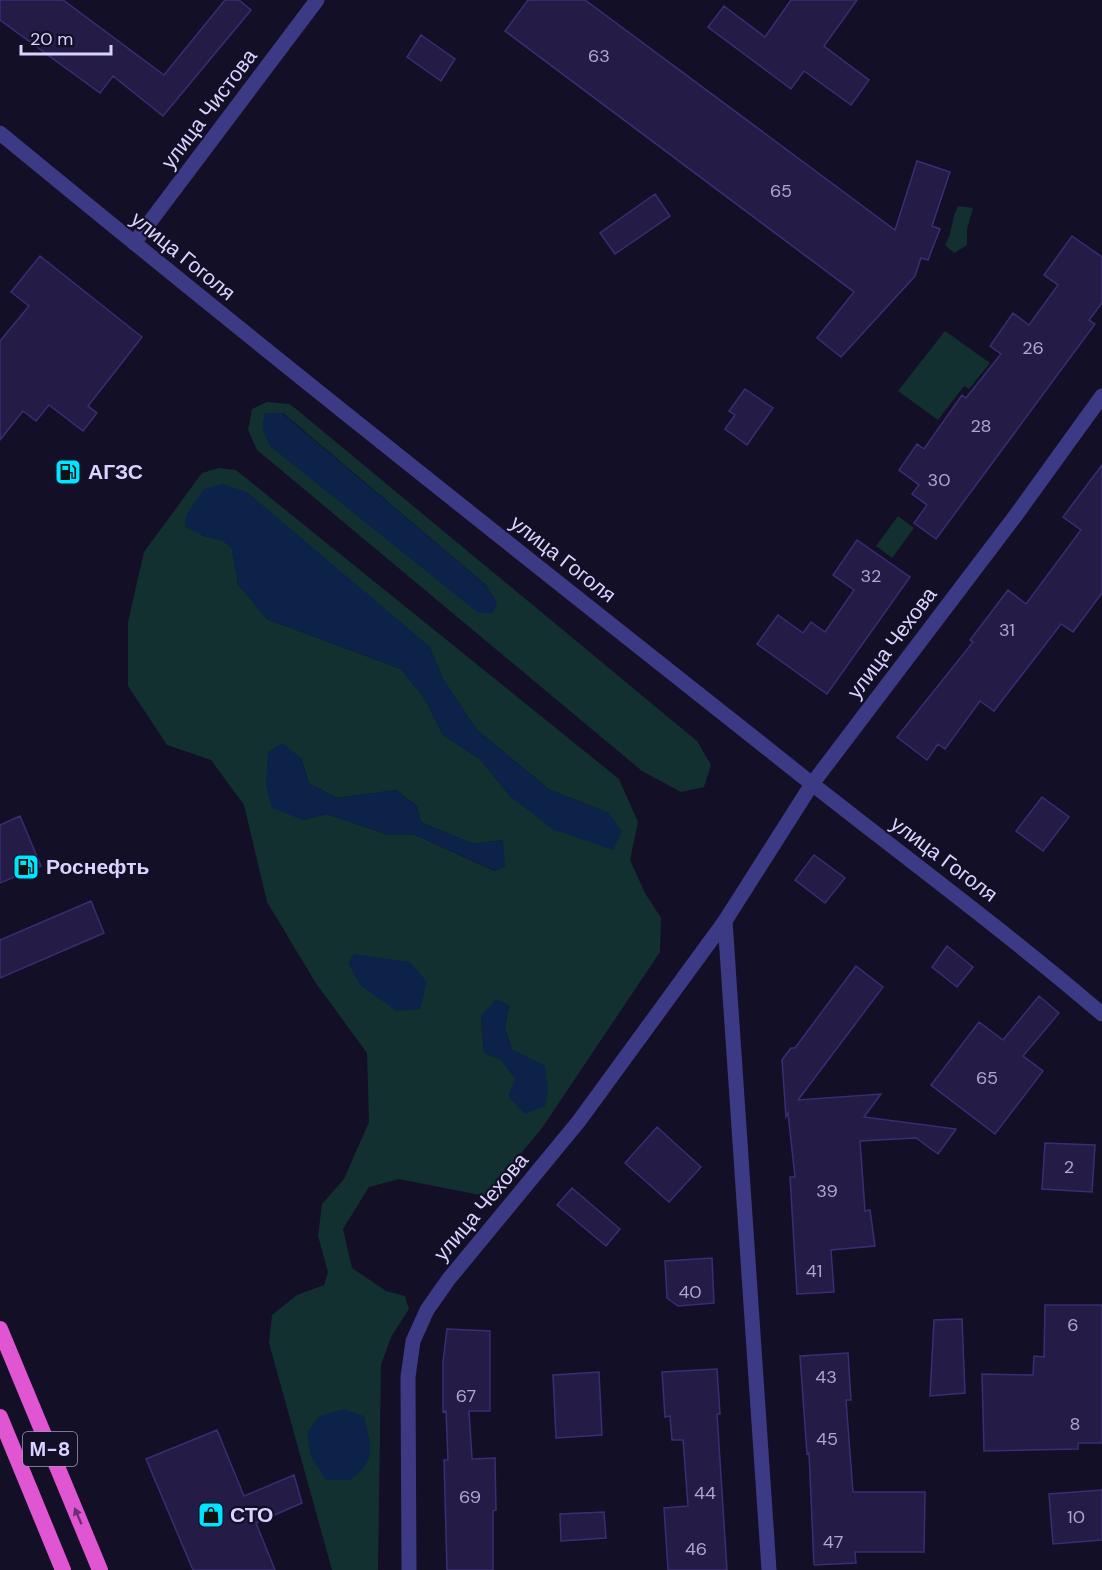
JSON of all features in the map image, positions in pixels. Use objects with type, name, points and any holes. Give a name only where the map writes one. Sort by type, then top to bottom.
[{"type":"highway","name":"М-8","points":[[0,1329],[100,1570]]},
{"type":"highway","name":"М-8","points":[[0,1417],[63,1570]]},
{"type":"street","name":"улица Чистова","points":[[134,243],[317,0]]},
{"type":"street","name":"улица Гоголя","points":[[0,133],[134,243],[812,784],[1017,941],[1102,1014]]},
{"type":"street","name":"улица Чехова","points":[[409,1570],[408,1377],[413,1341],[427,1310],[448,1280],[579,1121],[725,921],[812,784],[1016,515],[1102,396]]},
{"type":"street","points":[[725,921],[769,1570]]},
{"type":"green space","points":[[958,206],[973,208],[967,229],[967,245],[954,253],[945,245]]},
{"type":"green space","points":[[945,331],[990,363],[969,389],[964,386],[938,420],[898,391]]},
{"type":"green space","points":[[267,402],[290,404],[697,741],[711,765],[704,787],[681,792],[642,771],[257,450],[248,430],[252,409]],"holes":[[[265,413],[283,413],[486,585],[497,603]]]},
{"type":"green space","points":[[219,468],[236,470],[619,779],[638,822],[630,860],[645,893],[661,918],[660,952],[542,1128],[485,1196],[399,1179],[369,1187],[343,1229],[352,1268],[386,1291],[405,1296],[409,1309],[391,1337],[381,1365],[378,1570],[332,1570],[269,1343],[272,1315],[297,1295],[324,1285],[328,1272],[318,1236],[322,1204],[344,1179],[369,1122],[367,1053],[315,982],[267,902],[244,805],[211,760],[167,745],[128,686],[128,622],[144,552],[202,473]],"holes":[[[204,490],[429,646],[443,679],[477,730],[550,790],[609,813],[511,797],[480,759],[443,735],[425,699],[401,669],[267,619],[238,584],[232,549],[224,541],[201,535]],[[301,758],[309,783],[337,798],[396,790],[417,806],[421,822],[473,844],[503,840],[495,871],[415,835],[389,835],[327,814],[303,820]],[[509,1005],[505,1027],[512,1050],[545,1066],[516,1079],[501,1060],[484,1052],[481,1016]]]},
{"type":"green space","points":[[898,516],[914,528],[892,558],[876,546]]},
{"type":"water","points":[[265,413],[282,413],[486,585],[497,603],[492,614],[477,612],[270,446],[262,428]]},
{"type":"water","points":[[223,484],[247,492],[429,646],[443,679],[477,730],[550,790],[609,813],[622,832],[613,850],[552,829],[511,797],[480,759],[443,735],[425,699],[401,669],[267,619],[238,584],[232,549],[224,541],[201,535],[186,527],[185,517],[204,489]]},
{"type":"water","points":[[282,743],[301,758],[309,783],[337,798],[396,790],[417,806],[421,822],[473,844],[503,840],[505,867],[496,871],[415,835],[389,835],[327,814],[303,820],[272,808],[266,785],[268,752]]},
{"type":"water","points":[[354,954],[410,962],[427,982],[420,1009],[397,1011],[361,986],[348,963]]},
{"type":"water","points":[[496,999],[509,1005],[505,1027],[512,1050],[545,1066],[548,1092],[545,1106],[525,1114],[508,1096],[516,1079],[501,1060],[484,1052],[481,1016]]},
{"type":"water","points":[[343,1409],[364,1416],[370,1444],[369,1458],[360,1472],[351,1480],[326,1480],[311,1456],[307,1433],[319,1416]]},
{"type":"building","points":[[0,0],[63,0],[164,75],[225,0],[239,0],[251,10],[163,116],[113,76],[100,93],[0,20]]},
{"type":"building","points":[[528,0],[585,0],[895,230],[917,161],[950,172],[932,226],[940,229],[928,260],[921,258],[915,276],[841,357],[817,338],[854,292],[505,31]]},
{"type":"building","points":[[791,0],[857,0],[824,46],[869,80],[851,105],[804,71],[791,89],[708,27],[724,6],[765,37]]},
{"type":"building","points":[[421,35],[455,59],[441,81],[407,57]]},
{"type":"building","points":[[655,194],[670,216],[615,254],[600,233]]},
{"type":"building","points":[[1072,236],[1102,257],[1102,303],[1089,320],[1095,324],[936,539],[914,523],[927,505],[912,494],[919,485],[899,470],[917,444],[924,449],[962,395],[966,398],[1001,354],[990,346],[1013,313],[1029,325],[1058,285],[1044,275]]},
{"type":"building","points":[[40,256],[142,337],[88,406],[97,413],[83,431],[49,405],[36,421],[23,411],[0,440],[0,341],[29,306],[11,292]]},
{"type":"building","points":[[745,389],[773,408],[747,445],[725,429],[735,415],[729,411]]},
{"type":"building","points":[[1102,465],[1102,593],[1073,632],[1061,624],[994,711],[980,701],[945,749],[938,744],[927,760],[897,737],[973,642],[970,640],[1008,590],[1026,604],[1081,530],[1063,517]]},
{"type":"building","points":[[857,540],[910,577],[827,694],[757,644],[778,615],[803,633],[811,622],[825,632],[854,590],[833,575]]},
{"type":"building","points":[[1042,797],[1069,817],[1043,851],[1016,831]]},
{"type":"building","points":[[20,816],[41,866],[0,883],[0,825]]},
{"type":"building","points":[[814,855],[845,878],[825,903],[795,880]]},
{"type":"building","points":[[91,901],[104,933],[0,978],[0,940]]},
{"type":"building","points":[[947,946],[973,967],[957,987],[932,967]]},
{"type":"building","points":[[856,966],[883,987],[798,1100],[881,1094],[864,1117],[956,1129],[938,1154],[916,1138],[860,1141],[865,1211],[870,1210],[875,1246],[831,1250],[834,1292],[797,1294],[790,1177],[795,1177],[788,1113],[786,1117],[782,1060],[791,1048],[795,1048]]},
{"type":"building","points":[[1039,996],[1059,1013],[1023,1056],[1043,1071],[995,1134],[931,1085],[979,1022],[1003,1040]]},
{"type":"building","points":[[657,1127],[701,1167],[669,1202],[625,1163]]},
{"type":"building","points":[[1045,1143],[1095,1145],[1092,1192],[1042,1189]]},
{"type":"building","points":[[572,1188],[620,1229],[606,1246],[557,1205]]},
{"type":"building","points":[[712,1258],[714,1303],[678,1306],[667,1298],[665,1261]]},
{"type":"building","points":[[1045,1305],[1102,1305],[1102,1443],[1078,1443],[1078,1449],[984,1451],[982,1374],[1033,1375],[1034,1356],[1044,1357]]},
{"type":"building","points":[[962,1319],[965,1393],[930,1396],[934,1320]]},
{"type":"building","points":[[447,1329],[490,1331],[490,1411],[469,1411],[472,1459],[495,1458],[496,1510],[493,1511],[493,1570],[447,1570],[444,1460],[448,1460],[446,1411],[443,1412],[443,1362]]},
{"type":"building","points":[[848,1353],[851,1400],[846,1400],[853,1492],[925,1492],[924,1552],[855,1552],[856,1563],[814,1565],[809,1453],[807,1454],[800,1356]]},
{"type":"building","points":[[717,1369],[720,1414],[717,1414],[727,1570],[668,1570],[664,1508],[688,1506],[683,1440],[672,1440],[670,1416],[665,1417],[662,1372]]},
{"type":"building","points":[[599,1372],[602,1435],[556,1438],[553,1375]]},
{"type":"building","name":"СТО","points":[[217,1430],[244,1496],[294,1475],[302,1503],[256,1523],[275,1570],[193,1570],[146,1459]]},
{"type":"building","points":[[1102,1490],[1102,1540],[1053,1544],[1049,1494]]},
{"type":"building","points":[[604,1512],[606,1538],[561,1541],[560,1514]]},
{"type":"place","name":"АГЗС","points":[[68,472]]},
{"type":"place","name":"Роснефть","points":[[26,867]]},
{"type":"place","name":"СТО","points":[[211,1515]]}]
